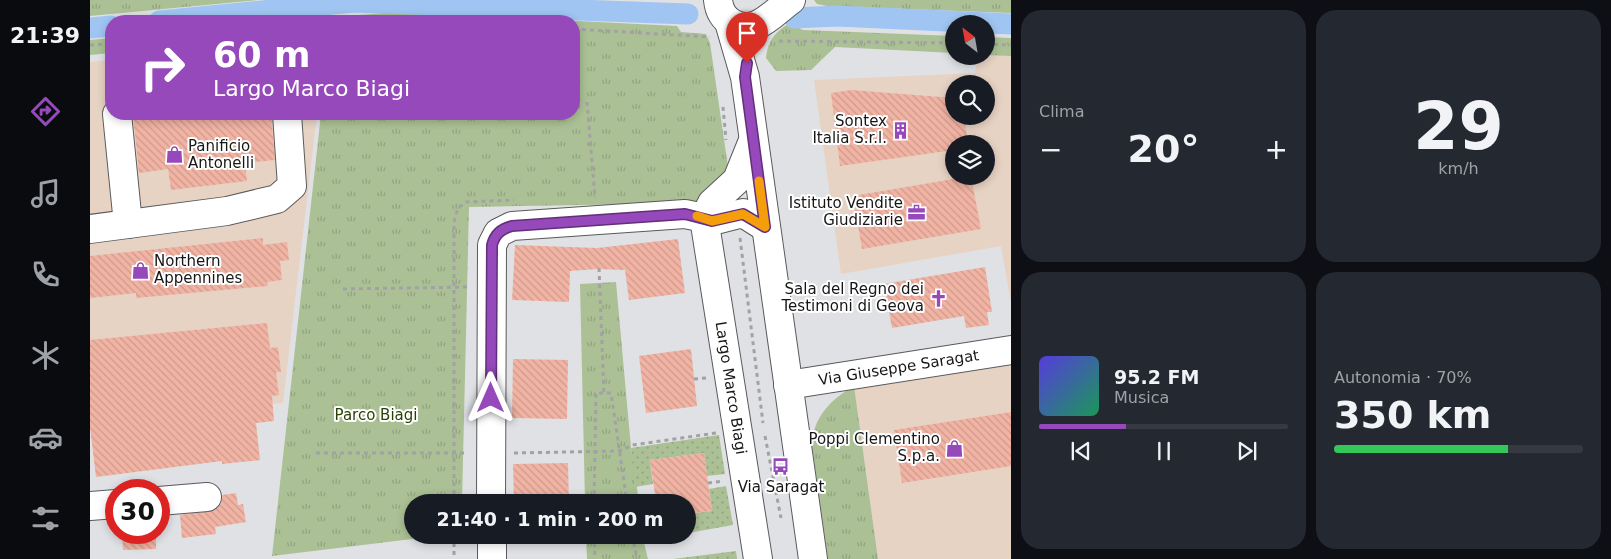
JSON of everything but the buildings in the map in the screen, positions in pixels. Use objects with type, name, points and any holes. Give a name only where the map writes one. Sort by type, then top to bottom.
[{"type":"street","points":[[746,14],[745,77],[812,559]]},
{"type":"street","points":[[118,120],[128,224]]},
{"type":"street","points":[[90,229],[227,211],[277,199],[292,186],[287,120]]},
{"type":"street","points":[[704,218],[712,203],[737,180],[753,139]]},
{"type":"street","points":[[491,494],[490,286],[493,238],[504,228],[595,202],[685,214],[712,221],[736,214],[748,215],[765,227]]},
{"type":"street","name":"Largo Marco Biagi","points":[[704,218],[758,559]]},
{"type":"street","name":"Via Giuseppe Saragat","points":[[788,385],[1011,350]]},
{"type":"street","points":[[170,500],[207,497]]},
{"type":"street","points":[[90,506],[105,505]]},
{"type":"street","points":[[492,544],[492,559]]},
{"type":"path","points":[[580,28],[746,14],[816,40],[945,43]]},
{"type":"path","points":[[90,45],[105,44]]},
{"type":"path","points":[[995,44],[1011,45]]},
{"type":"path","points":[[722,101],[727,148]]},
{"type":"path","points":[[587,102],[595,202]]},
{"type":"path","points":[[454,494],[454,222],[458,208],[466,202],[516,200]]},
{"type":"path","points":[[736,214],[764,430],[782,522]]},
{"type":"path","points":[[599,268],[604,394]]},
{"type":"path","points":[[343,289],[490,286]]},
{"type":"path","points":[[594,494],[596,393],[611,393],[625,494]]},
{"type":"path","points":[[316,453],[619,451],[633,445],[722,432],[739,434]]},
{"type":"path","points":[[770,436],[772,452]]},
{"type":"path","points":[[708,483],[728,480]]},
{"type":"path","points":[[454,544],[454,559]]},
{"type":"path","points":[[594,544],[595,559]]},
{"type":"path","points":[[634,544],[637,559]]},
{"type":"shaded area","points":[[995,55],[1011,56],[1011,302],[1001,246],[841,274],[814,80],[975,73],[976,65],[995,65]]},
{"type":"shaded area","points":[[105,61],[105,120],[316,120],[283,403],[90,416],[90,62]]},
{"type":"shaded area","points":[[1011,360],[1011,559],[878,559],[854,386]]},
{"type":"green space","points":[[90,0],[258,0],[90,16]]},
{"type":"green space","points":[[814,0],[1011,0],[1011,13],[827,6],[817,4]]},
{"type":"green space","name":"Parco Biagi","points":[[401,12],[460,15],[358,15]]},
{"type":"green space","name":"Parco Biagi","points":[[580,21],[677,26],[681,32],[706,34],[710,43],[729,174],[701,203],[469,207],[462,494],[404,494],[404,540],[272,556],[320,120],[580,120]]},
{"type":"green space","points":[[790,23],[803,30],[945,36],[945,53],[835,47],[811,70],[776,71],[766,58],[768,46],[780,30]]},
{"type":"green space","points":[[995,37],[1011,38],[1011,56],[995,55]]},
{"type":"green space","points":[[105,39],[105,54],[90,55],[90,40]]},
{"type":"green space","points":[[616,282],[631,448],[638,494],[585,494],[580,284]]},
{"type":"green space","points":[[854,386],[878,559],[828,559],[812,446],[813,436],[815,427],[824,410]]},
{"type":"green space","points":[[719,435],[725,474],[707,476],[704,453],[650,460],[653,484],[635,487],[631,448]]},
{"type":"green space","points":[[726,486],[733,525],[696,532],[696,513],[712,511],[709,489]]},
{"type":"green space","points":[[586,544],[644,544],[648,559],[587,559]]},
{"type":"green space","points":[[736,551],[737,559],[673,559]]},
{"type":"waterway","points":[[221,15],[354,2],[688,14]]},
{"type":"waterway","points":[[794,18],[837,16],[1011,24]]},
{"type":"waterway","points":[[90,28],[105,27]]},
{"type":"slow traffic","points":[[697,216],[712,221],[736,214],[743,214],[748,215],[765,227],[759,181]]},
{"type":"place","name":"Sontex Italia S.r.l.","points":[[901,130]]},
{"type":"place","name":"Panificio Antonelli","points":[[174,155]]},
{"type":"place","name":"Istituto Vendite Giudiziarie","points":[[917,212]]},
{"type":"place","name":"Northern Appennines","points":[[140,270]]},
{"type":"place","name":"Sala del Regno dei Testimoni di Geova","points":[[938,298]]},
{"type":"place","name":"Poppi Clementino S.p.a.","points":[[954,448]]},
{"type":"place","name":"Via Saragat","points":[[781,466]]},
{"type":"route","points":[[491,398],[490,286],[492,245],[493,238],[504,228],[685,214],[712,221],[736,214],[743,214],[748,215],[765,227],[745,77],[747,63]]}]
